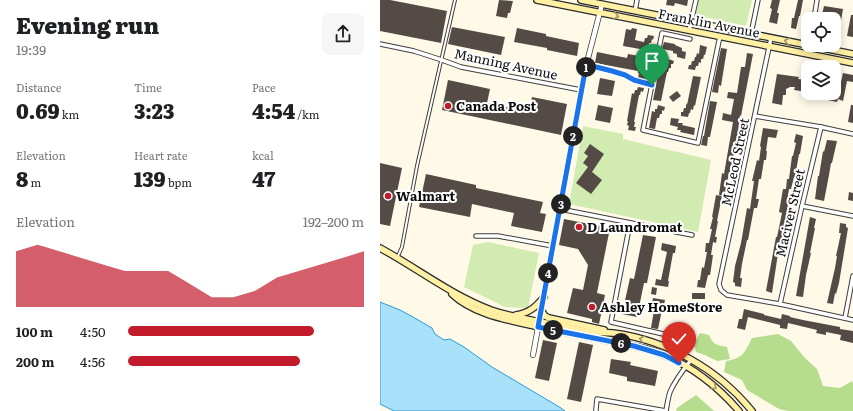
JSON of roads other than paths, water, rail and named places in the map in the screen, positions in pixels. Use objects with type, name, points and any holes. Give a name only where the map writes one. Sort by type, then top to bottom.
[{"type":"main road","name":"Franklin Avenue","points":[[537,0],[853,63]]},
{"type":"main road","name":"Franklin Avenue","points":[[581,0],[801,44]]},
{"type":"main road","name":"Franklin Avenue","points":[[841,52],[853,54]]},
{"type":"main road","points":[[380,248],[468,300],[492,310],[539,324],[634,346],[664,355],[686,366],[702,377],[726,396],[740,411]]},
{"type":"main road","points":[[445,287],[458,300],[476,309],[514,322],[539,324],[591,332],[612,333],[647,340],[691,360],[714,375],[731,388],[752,411]]},
{"type":"main road","points":[[513,316],[523,314],[536,307],[544,297]]},
{"type":"main road","points":[[541,310],[545,316],[549,318],[602,329],[612,333]]},
{"type":"street","points":[[635,11],[637,0]]},
{"type":"street","points":[[690,30],[696,0]]},
{"type":"street","points":[[751,34],[758,0]]},
{"type":"street","points":[[815,12],[817,0]]},
{"type":"street","points":[[534,355],[586,66],[602,4]]},
{"type":"street","points":[[690,39],[662,33],[643,130],[698,143],[720,36]]},
{"type":"street","name":"McLeod Street","points":[[771,38],[719,284],[721,290],[727,295],[780,304]]},
{"type":"street","name":"Manning Avenue","points":[[380,44],[414,51],[461,67],[582,90]]},
{"type":"street","points":[[586,66],[612,71],[625,75],[634,80],[652,85]]},
{"type":"street","points":[[755,116],[853,134]]},
{"type":"street","name":"Maciver Street","points":[[780,304],[821,127]]},
{"type":"street","points":[[802,206],[853,216]]},
{"type":"street","points":[[560,209],[692,235]]},
{"type":"street","points":[[630,223],[611,322],[672,336]]},
{"type":"street","points":[[476,236],[498,236],[553,246]]},
{"type":"street","points":[[845,318],[853,276]]},
{"type":"street","points":[[780,304],[853,320]]},
{"type":"street","points":[[596,411],[597,399],[666,411],[673,384],[691,360]]},
{"type":"lane","points":[[397,258],[402,247],[417,166],[455,0]]},
{"type":"water","points":[[380,302],[400,310],[432,328],[435,334],[444,340],[450,339],[464,347],[492,367],[565,411],[394,411],[380,404]]},
{"type":"place","name":"Canada Post","points":[[448,106]]},
{"type":"place","name":"Walmart","points":[[388,196]]},
{"type":"place","name":"D Laundromat","points":[[579,227]]},
{"type":"place","name":"Ashley HomeStore","points":[[592,307]]}]
